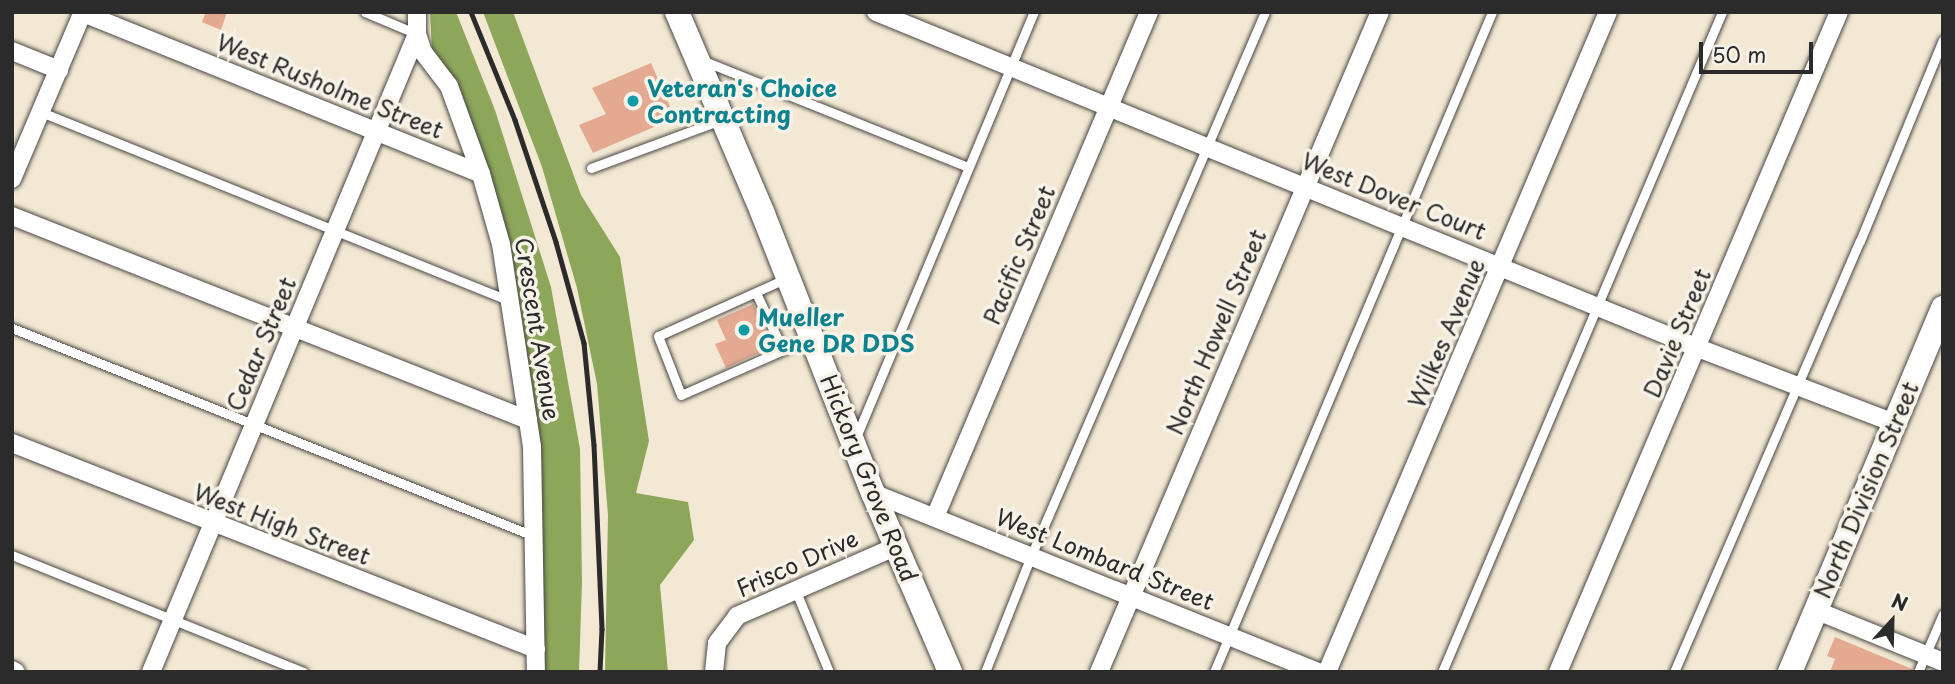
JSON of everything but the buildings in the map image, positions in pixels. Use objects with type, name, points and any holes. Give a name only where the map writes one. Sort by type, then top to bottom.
[{"type":"main road","name":"Hickory Grove Road","points":[[677,12],[789,277],[895,547],[950,672]]},
{"type":"main road","name":"North Division Street","points":[[1790,672],[1943,308]]},
{"type":"street","points":[[12,179],[83,12]]},
{"type":"street","name":"West Rusholme Street","points":[[83,12],[481,174]]},
{"type":"street","name":"Crescent Avenue","points":[[416,12],[417,34],[424,52],[449,86],[481,174],[501,244],[532,447],[536,672]]},
{"type":"street","name":"West Dover Court","points":[[876,12],[916,20],[1011,66],[1698,348],[1894,423]]},
{"type":"street","name":"Pacific Street","points":[[935,517],[1149,12]]},
{"type":"street","name":"North Howell Street","points":[[1099,672],[1380,12]]},
{"type":"street","name":"Wilkes Avenue","points":[[1327,672],[1608,12]]},
{"type":"street","name":"Davie Street","points":[[1558,672],[1839,12]]},
{"type":"street","name":"Cedar Street","points":[[150,672],[417,34]]},
{"type":"street","points":[[12,51],[59,70]]},
{"type":"street","points":[[12,216],[528,420]]},
{"type":"street","name":"West High Street","points":[[12,443],[536,649]]},
{"type":"street","name":"West Lombard Street","points":[[873,493],[1318,672]]},
{"type":"street","name":"Frisco Drive","points":[[714,672],[717,643],[737,616],[895,547]]},
{"type":"street","points":[[1815,610],[1922,664],[1943,662]]},
{"type":"lane","points":[[365,12],[417,34]]},
{"type":"lane","points":[[854,440],[1034,12]]},
{"type":"lane","points":[[985,672],[1031,556],[1265,12]]},
{"type":"lane","points":[[1214,672],[1492,12]]},
{"type":"lane","points":[[1442,672],[1722,12]]},
{"type":"lane","points":[[1674,672],[1943,40]]},
{"type":"lane","points":[[697,59],[968,167]]},
{"type":"lane","points":[[41,112],[510,301]]},
{"type":"lane","points":[[591,169],[723,119]]},
{"type":"lane","points":[[789,277],[658,336],[681,395],[813,336]]},
{"type":"lane","points":[[756,292],[783,350]]},
{"type":"lane","points":[[12,328],[534,536]]},
{"type":"lane","points":[[12,555],[303,672]]},
{"type":"lane","points":[[795,589],[829,672]]},
{"type":"lane","points":[[1922,664],[1943,614]]},
{"type":"green space","points":[[430,12],[456,12],[495,110],[551,287],[580,449],[582,582],[579,672],[541,672],[537,433],[459,93],[432,50]]},
{"type":"green space","points":[[483,12],[513,12],[581,195],[620,257],[649,441],[636,493],[688,502],[694,540],[660,585],[668,672],[605,672],[608,515],[597,384],[577,288],[542,167]]},
{"type":"railway","points":[[471,12],[515,120],[556,242],[584,343],[594,445],[602,629],[600,672]]},
{"type":"place","name":"Veteran's Choice Contracting","points":[[633,101]]},
{"type":"place","name":"Mueller Gene DR DDS","points":[[744,330]]}]
